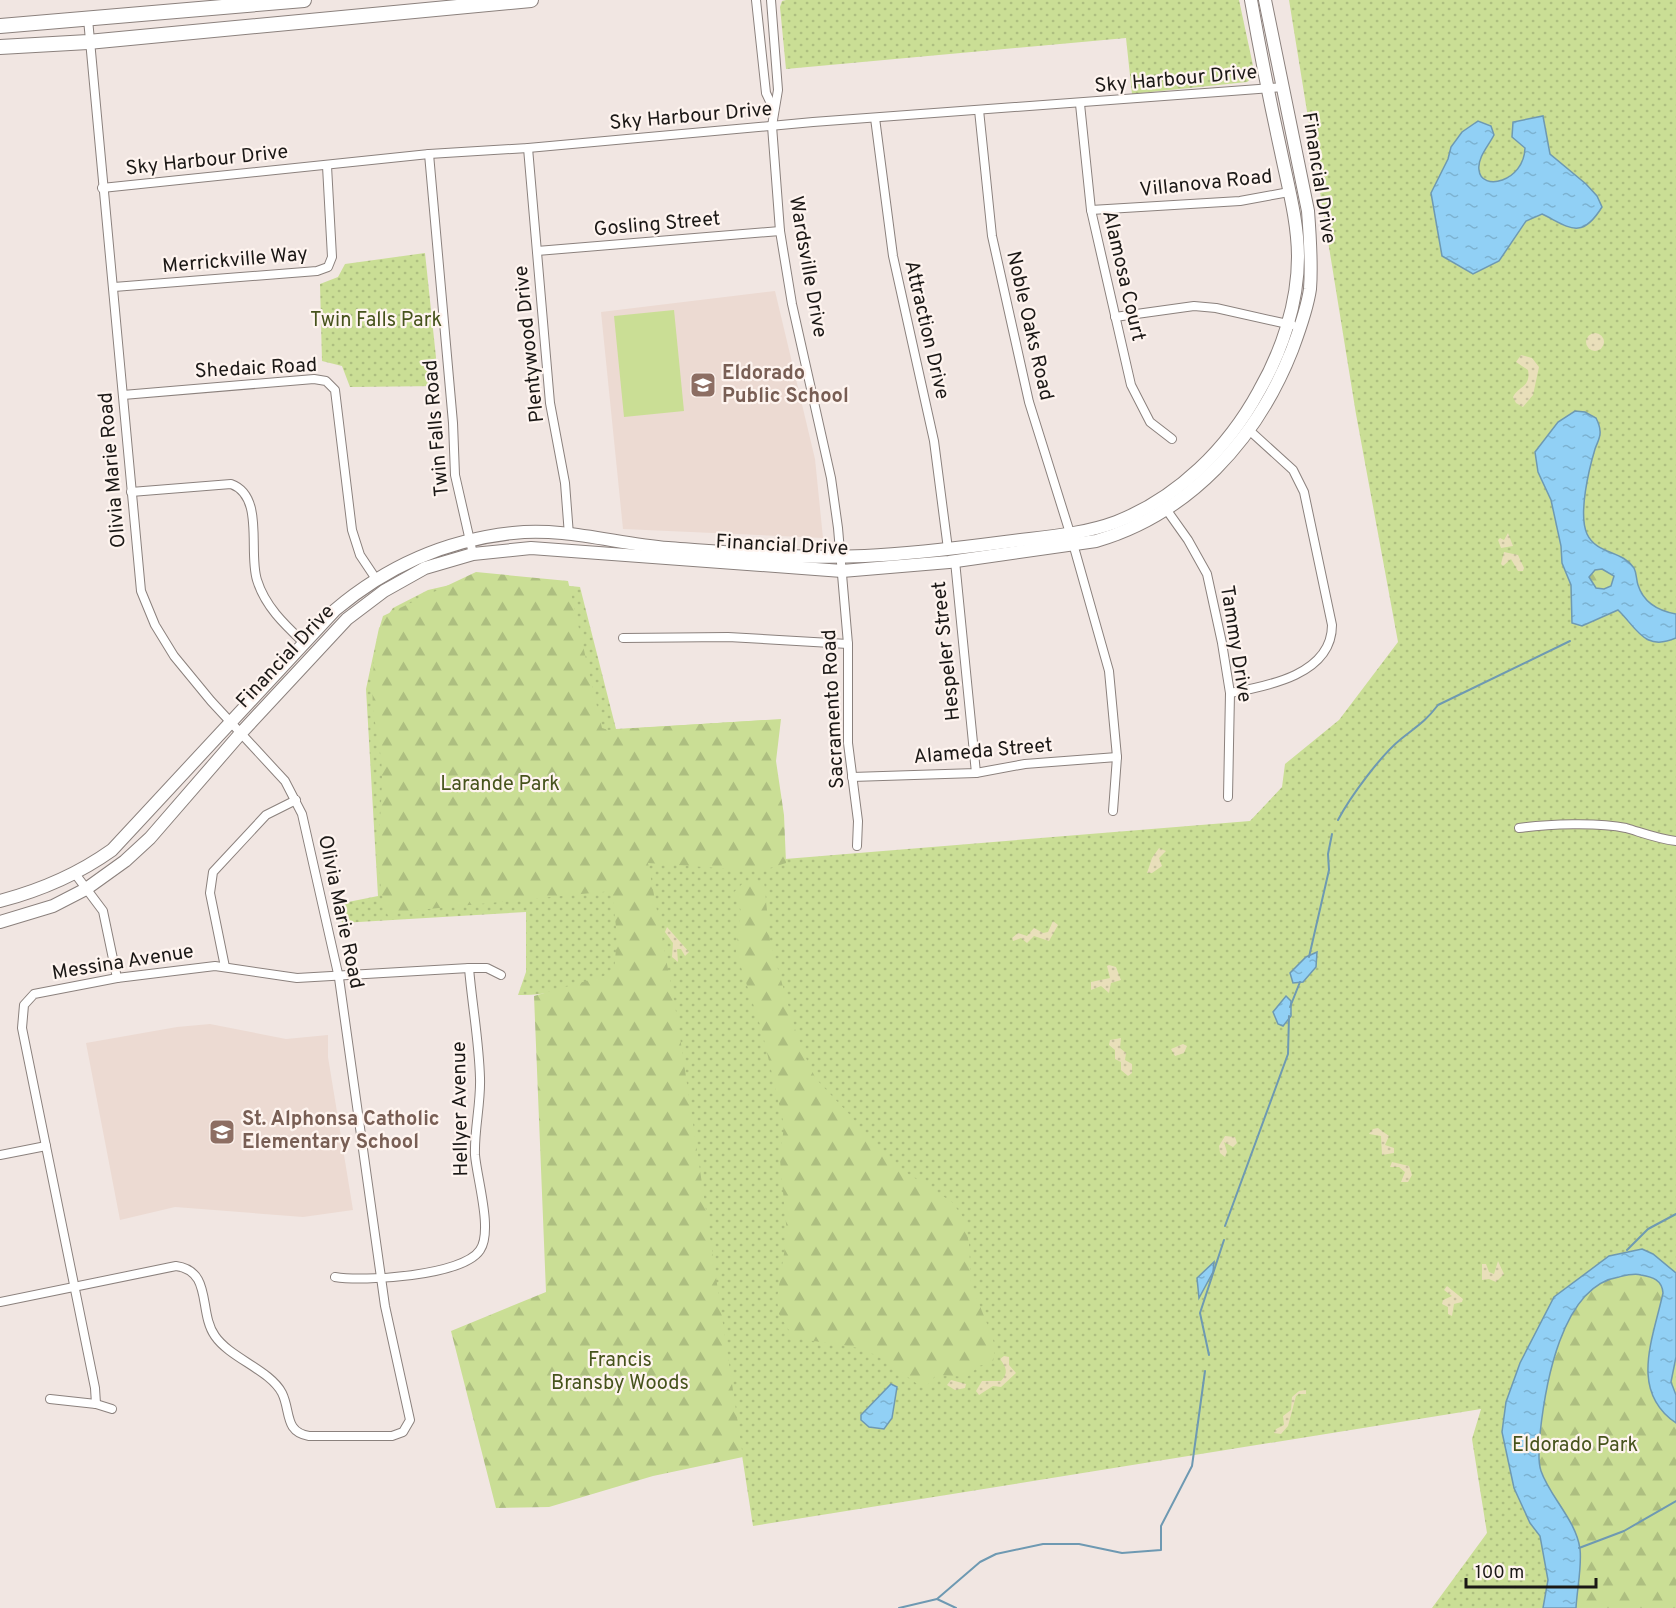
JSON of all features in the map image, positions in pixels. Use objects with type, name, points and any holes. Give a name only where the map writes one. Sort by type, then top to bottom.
[{"type":"main road","points":[[0,26],[304,0]]},
{"type":"main road","points":[[0,47],[88,42],[531,0]]},
{"type":"street","name":"Wardsville Drive","points":[[756,0],[766,93],[774,110]]},
{"type":"street","name":"Wardsville Drive","points":[[771,0],[778,90],[772,126],[780,231],[792,304],[831,476],[842,571]]},
{"type":"street","name":"Financial Drive","points":[[0,922],[53,906],[86,889],[114,870],[150,838],[241,733],[347,619],[384,591],[424,568],[473,554],[555,549],[842,571],[955,561],[1072,539],[1147,507],[1200,468],[1233,432],[1254,401],[1270,371],[1287,324],[1296,285],[1298,254],[1289,192],[1251,0]]},
{"type":"street","name":"Financial Drive","points":[[0,901],[31,893],[76,875],[112,850],[131,832],[303,642],[359,590],[414,559],[470,540],[519,532],[569,535],[663,548],[840,556],[1124,533],[1166,509],[1222,463],[1250,430],[1282,376],[1301,327],[1310,290],[1311,243],[1308,211],[1265,0]]},
{"type":"street","name":"Olivia Marie Road","points":[[75,1288],[176,1266],[188,1267],[197,1275],[209,1325],[216,1338],[279,1390],[294,1430],[309,1436],[392,1436],[403,1432],[410,1420],[381,1276],[339,978],[307,832],[296,800],[285,781],[174,656],[155,624],[141,591],[114,287],[88,42],[88,19]]},
{"type":"street","name":"Sky Harbour Drive","points":[[102,188],[429,154],[1284,87]]},
{"type":"street","name":"Alamosa Court","points":[[1080,104],[1091,210],[1131,385],[1150,422],[1172,439]]},
{"type":"street","name":"Noble Oaks Road","points":[[979,110],[992,236],[1029,402],[1072,539],[1109,671],[1117,757],[1113,811]]},
{"type":"street","name":"Attraction Drive","points":[[875,118],[893,256],[934,441],[948,549]]},
{"type":"street","name":"Plentywood Drive","points":[[528,148],[550,403],[565,483],[569,535]]},
{"type":"street","name":"Twin Falls Road","points":[[429,154],[453,423],[455,475],[473,554]]},
{"type":"street","name":"Merrickville Way","points":[[114,287],[317,271],[328,267],[332,257],[327,166]]},
{"type":"street","name":"Villanova Road","points":[[1091,210],[1240,201],[1289,192]]},
{"type":"street","name":"Gosling Street","points":[[537,251],[780,231]]},
{"type":"street","points":[[1115,317],[1194,306],[1216,308],[1301,327]]},
{"type":"street","name":"Shedaic Road","points":[[123,395],[314,379],[326,381],[334,390],[352,530],[360,555],[376,579]]},
{"type":"street","points":[[1230,693],[1283,681],[1321,657],[1332,637],[1332,625],[1304,492],[1293,470],[1250,430]]},
{"type":"street","points":[[131,492],[231,484],[240,487],[249,499],[256,578],[263,598],[280,621],[303,642]]},
{"type":"street","name":"Tammy Drive","points":[[1166,509],[1188,540],[1207,574],[1222,643],[1230,693],[1227,796]]},
{"type":"street","name":"Hespeler Street","points":[[955,561],[976,773]]},
{"type":"street","name":"Sacramento Road","points":[[842,571],[848,644],[848,743],[858,821],[857,846]]},
{"type":"street","points":[[623,638],[728,638],[848,644]]},
{"type":"street","name":"Alameda Street","points":[[852,777],[976,773],[1025,764],[1117,757]]},
{"type":"street","points":[[225,967],[210,893],[213,872],[266,815],[296,800]]},
{"type":"street","points":[[1519,828],[1545,824],[1624,828],[1660,839],[1676,841]]},
{"type":"street","points":[[76,875],[103,911],[117,978]]},
{"type":"street","name":"Messina Avenue","points":[[96,1404],[95,1388],[22,1028],[24,1005],[34,994],[117,978],[215,966],[297,978],[339,978],[469,968],[488,968],[501,975]]},
{"type":"street","name":"Hellyer Avenue","points":[[335,1277],[352,1280],[426,1272],[466,1263],[480,1251],[485,1234],[475,1155],[480,1078],[469,968]]},
{"type":"street","points":[[0,1155],[46,1146]]},
{"type":"street","points":[[0,1302],[75,1288]]},
{"type":"street","points":[[50,1399],[96,1404],[112,1409]]},
{"type":"shaded area","name":"Eldorado Public School","points":[[775,291],[815,459],[823,538],[623,529],[601,312]]},
{"type":"shaded area","name":"St. Alphonsa Catholic Elementary School","points":[[210,1024],[286,1039],[328,1035],[328,1057],[353,1210],[303,1217],[175,1207],[120,1220],[86,1043],[177,1027]]},
{"type":"green space","points":[[1239,0],[1255,75],[1247,82],[1132,94],[1126,38],[786,69],[780,7],[782,1]]},
{"type":"green space","points":[[1289,0],[1676,0],[1676,1608],[1432,1608],[1487,1533],[1472,1439],[1481,1409],[753,1526],[664,954],[573,987],[535,995],[518,995],[526,972],[526,912],[342,923],[338,904],[378,896],[366,689],[379,628],[393,608],[428,590],[485,577],[580,587],[616,729],[768,720],[662,864],[785,859],[1250,821],[1282,787],[1285,764],[1339,720],[1398,642],[1356,414]]},
{"type":"green space","name":"Twin Falls Park","points":[[425,253],[439,386],[350,387],[342,366],[322,361],[320,284],[338,277],[345,264]]},
{"type":"green space","points":[[674,310],[684,411],[624,417],[614,316]]},
{"type":"green space","points":[[1602,568],[1614,576],[1611,586],[1604,589],[1596,588],[1589,577]]},
{"type":"green space","points":[[476,572],[568,581],[602,728],[608,730],[781,719],[776,761],[784,815],[786,863],[760,871],[648,863],[677,1017],[743,1457],[653,1476],[549,1507],[496,1508],[451,1331],[546,1292],[534,996],[614,973],[617,936],[612,891],[398,912],[388,916],[380,883],[382,766],[373,707],[373,685],[374,661],[383,616]]},
{"type":"green space","points":[[764,881],[770,941],[795,1029],[816,1079],[850,1115],[885,1159],[952,1202],[965,1220],[971,1284],[995,1346],[993,1362],[979,1366],[967,1377],[936,1375],[924,1389],[870,1352],[793,1337],[779,1314],[777,1299],[787,1234],[780,1160],[784,1125],[762,1031],[736,952],[741,911],[734,892],[743,883]]},
{"type":"green space","name":"Eldorado Park","points":[[1635,1273],[1657,1281],[1663,1293],[1653,1338],[1661,1413],[1676,1423],[1676,1608],[1576,1608],[1580,1564],[1578,1539],[1547,1485],[1540,1467],[1539,1448],[1545,1399],[1559,1345],[1580,1301],[1598,1285]]},
{"type":"sand","points":[[1595,333],[1601,336],[1604,342],[1601,348],[1595,351],[1589,348],[1586,342],[1589,336]]},
{"type":"sand","points":[[1521,355],[1532,358],[1539,367],[1533,395],[1523,407],[1516,403],[1513,397],[1528,380],[1528,370],[1516,362]]},
{"type":"sand","points":[[1508,533],[1513,546],[1501,548],[1498,540],[1500,538],[1504,540]]},
{"type":"sand","points":[[1504,552],[1518,555],[1524,568],[1523,571],[1518,571],[1511,559],[1503,566],[1501,564]]},
{"type":"sand","points":[[1159,848],[1166,851],[1159,858],[1162,866],[1152,873],[1147,873],[1152,858]]},
{"type":"sand","points":[[1053,921],[1058,925],[1049,941],[1034,936],[1027,943],[1021,938],[1013,941],[1012,938],[1018,933],[1027,936],[1034,928],[1043,933],[1048,932]]},
{"type":"sand","points":[[667,927],[689,952],[685,956],[681,949],[677,949],[678,962],[672,957],[673,943],[665,932]]},
{"type":"sand","points":[[1107,966],[1116,967],[1121,980],[1111,983],[1109,993],[1101,986],[1091,990],[1091,982],[1110,978]]},
{"type":"sand","points":[[1121,1038],[1120,1048],[1126,1053],[1125,1060],[1132,1064],[1132,1073],[1128,1076],[1121,1070],[1121,1062],[1115,1059],[1115,1050],[1109,1045],[1110,1040]]},
{"type":"sand","points":[[1183,1044],[1187,1046],[1184,1053],[1175,1056],[1171,1049]]},
{"type":"sand","points":[[1378,1128],[1389,1136],[1385,1145],[1394,1148],[1394,1153],[1382,1155],[1381,1136],[1369,1134],[1373,1129]]},
{"type":"sand","points":[[1225,1136],[1235,1137],[1237,1143],[1233,1147],[1224,1142],[1227,1152],[1225,1157],[1220,1153],[1219,1146]]},
{"type":"sand","points":[[1392,1162],[1409,1166],[1412,1175],[1408,1182],[1401,1182],[1405,1172],[1399,1167],[1390,1167]]},
{"type":"sand","points":[[1498,1261],[1504,1274],[1496,1282],[1489,1279],[1482,1280],[1482,1264],[1486,1264],[1489,1272],[1494,1274]]},
{"type":"sand","points":[[1447,1286],[1463,1299],[1462,1302],[1454,1304],[1452,1316],[1448,1314],[1448,1307],[1442,1304],[1443,1300],[1452,1296],[1444,1290]]},
{"type":"sand","points":[[1004,1356],[1009,1357],[1009,1365],[1016,1373],[1001,1387],[993,1386],[979,1395],[976,1391],[982,1381],[1001,1381],[1004,1378],[1006,1370],[1000,1359]]},
{"type":"sand","points":[[951,1380],[966,1384],[965,1388],[955,1390],[947,1385]]},
{"type":"sand","points":[[1306,1390],[1306,1394],[1296,1396],[1288,1426],[1281,1434],[1274,1433],[1276,1429],[1284,1425],[1283,1416],[1291,1410],[1292,1397],[1299,1391]]},
{"type":"water","points":[[1543,116],[1550,154],[1586,184],[1597,196],[1602,207],[1588,224],[1581,228],[1567,226],[1542,214],[1526,221],[1499,261],[1473,274],[1442,256],[1431,193],[1448,159],[1451,147],[1462,132],[1478,121],[1491,126],[1494,135],[1482,156],[1479,170],[1487,181],[1502,180],[1511,176],[1523,160],[1525,148],[1512,137],[1513,122]]},
{"type":"water","points":[[1575,411],[1585,412],[1596,418],[1600,436],[1585,491],[1584,515],[1587,534],[1597,546],[1629,562],[1635,570],[1641,592],[1648,602],[1658,609],[1676,614],[1676,638],[1665,642],[1649,640],[1642,636],[1618,610],[1582,626],[1572,623],[1571,585],[1562,563],[1561,546],[1551,500],[1538,472],[1535,452],[1558,422]],"holes":[[[1602,569],[1614,576],[1611,586],[1604,589],[1596,588],[1589,577],[1595,570]]]},
{"type":"water","points":[[1317,952],[1316,967],[1303,982],[1293,983],[1290,973],[1306,957]]},
{"type":"water","points":[[1286,996],[1291,1001],[1291,1016],[1283,1026],[1278,1024],[1273,1012]]},
{"type":"water","points":[[1642,1249],[1653,1254],[1676,1273],[1676,1357],[1671,1382],[1676,1395],[1676,1423],[1662,1410],[1653,1396],[1649,1380],[1650,1346],[1663,1293],[1661,1285],[1653,1278],[1636,1274],[1599,1284],[1583,1299],[1570,1318],[1552,1366],[1542,1414],[1540,1467],[1545,1481],[1578,1538],[1580,1549],[1576,1608],[1543,1608],[1548,1580],[1540,1536],[1530,1523],[1514,1488],[1502,1432],[1506,1402],[1520,1363],[1554,1297],[1609,1256]]},
{"type":"water","points":[[1214,1262],[1213,1272],[1199,1298],[1197,1278]]},
{"type":"water","points":[[891,1384],[897,1387],[892,1418],[884,1429],[869,1427],[861,1420],[861,1415]]},
{"type":"waterway","points":[[1338,820],[1358,788],[1384,755],[1425,720],[1438,705],[1570,641]]},
{"type":"waterway","points":[[1309,957],[1329,870],[1328,854],[1332,834]]},
{"type":"waterway","points":[[1290,1007],[1300,982]]},
{"type":"waterway","points":[[1225,1226],[1288,1054],[1289,1016]]},
{"type":"waterway","points":[[1627,1250],[1648,1229],[1676,1214]]},
{"type":"waterway","points":[[1209,1355],[1200,1313],[1224,1240]]},
{"type":"waterway","points":[[899,1608],[937,1599],[980,1562],[996,1554],[1043,1544],[1079,1544],[1122,1553],[1161,1550],[1161,1526],[1192,1466],[1205,1371]]},
{"type":"waterway","points":[[1579,1548],[1624,1531],[1676,1501]]},
{"type":"waterway","points":[[937,1599],[956,1608]]},
{"type":"place","name":"Eldorado Public School","points":[[703,385]]},
{"type":"place","name":"St. Alphonsa Catholic Elementary School","points":[[222,1132]]},
{"type":"park label","name":"Larande Park","points":[[500,785]]},
{"type":"park label","name":"Francis Bransby Woods","points":[[620,1372]]}]
